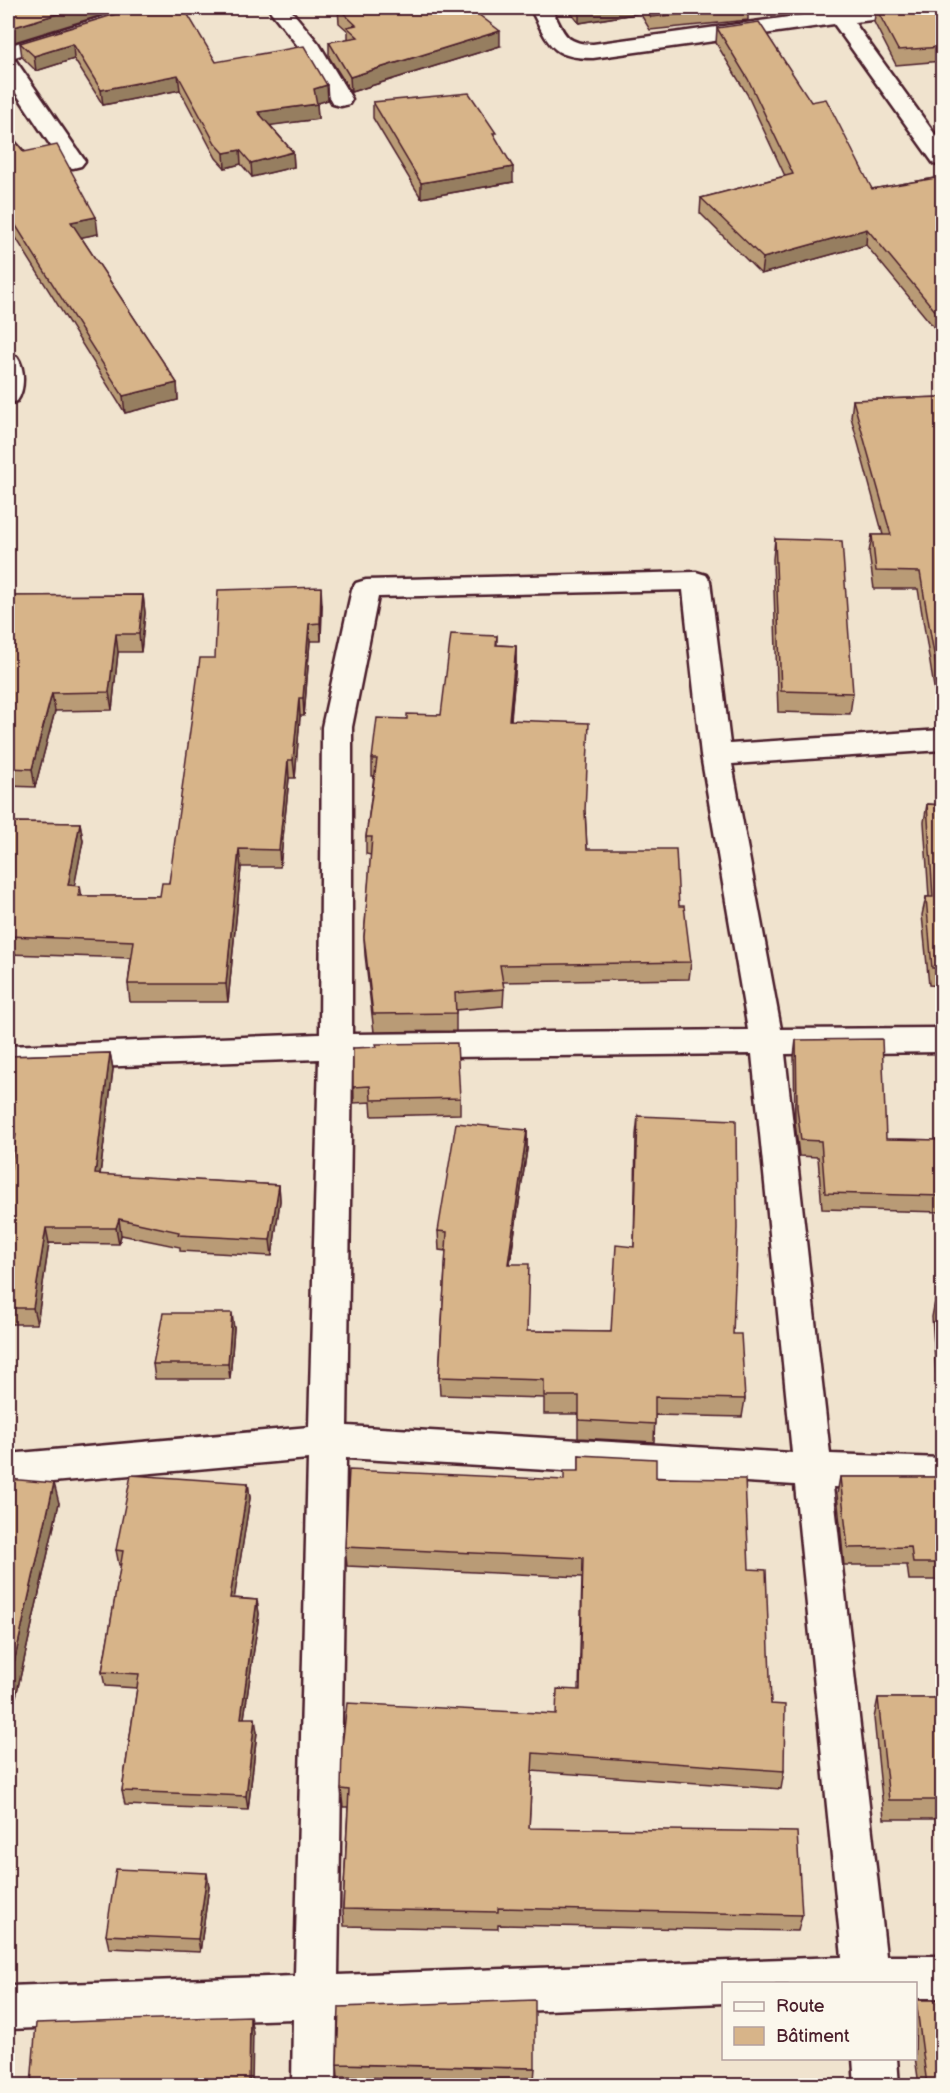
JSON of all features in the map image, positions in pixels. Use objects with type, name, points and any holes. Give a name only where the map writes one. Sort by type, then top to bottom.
[{"type":"street","points":[[8,53],[151,8]]},
{"type":"street","points":[[278,8],[310,49],[341,99]]},
{"type":"street","points":[[541,8],[560,42],[572,51],[593,51],[836,12],[925,8]]},
{"type":"street","points":[[836,12],[934,134],[942,159]]},
{"type":"street","points":[[8,66],[73,161]]},
{"type":"street","points":[[8,362],[10,376],[8,396]]},
{"type":"street","points":[[314,2085],[336,1046],[336,727],[366,589],[696,581],[716,755],[768,1042],[867,1980]]},
{"type":"street","points":[[716,755],[942,740]]},
{"type":"street","points":[[8,1058],[336,1046],[942,1040]]},
{"type":"street","points":[[8,1470],[329,1441],[812,1470],[942,1474]]},
{"type":"street","points":[[798,1982],[942,1977]]},
{"type":"street","points":[[8,2008],[722,1984]]},
{"type":"street","points":[[874,2060],[877,2085]]},
{"type":"building","points":[[8,8],[77,8],[8,29]]},
{"type":"building","points":[[136,8],[184,8],[216,62],[304,46],[327,85],[314,89],[317,104],[258,112],[293,152],[251,163],[240,150],[224,153],[215,143],[178,75],[101,90],[73,44],[34,56],[20,43]]},
{"type":"building","points":[[338,8],[470,8],[500,31],[350,77],[329,42],[358,37],[347,27],[356,25]]},
{"type":"building","points":[[646,8],[747,8],[651,17]]},
{"type":"building","points":[[876,8],[942,8],[942,47],[898,50]]},
{"type":"building","points":[[759,22],[811,102],[826,99],[872,189],[942,177],[942,319],[867,229],[763,258],[701,198],[793,174],[748,79],[717,28]]},
{"type":"building","points":[[469,93],[496,133],[493,133],[513,167],[421,183],[373,102]]},
{"type":"building","points":[[8,132],[24,152],[57,145],[96,217],[71,222],[177,383],[123,396],[8,213]]},
{"type":"building","points":[[942,397],[942,689],[940,689],[920,572],[876,571],[872,535],[891,535],[853,400]]},
{"type":"building","points":[[775,539],[842,541],[853,693],[781,691]]},
{"type":"building","points":[[321,587],[320,623],[309,624],[303,698],[299,698],[293,760],[288,760],[279,850],[239,849],[226,984],[128,984],[134,941],[8,936],[8,822],[80,823],[68,885],[80,886],[78,896],[160,896],[162,883],[169,883],[200,658],[215,658],[218,590]]},
{"type":"building","points":[[143,595],[139,634],[116,634],[109,692],[52,693],[32,769],[8,768],[8,596]]},
{"type":"building","points":[[451,634],[497,636],[496,645],[516,646],[509,720],[589,723],[585,811],[587,849],[676,849],[679,906],[684,906],[691,962],[500,965],[504,989],[455,993],[456,1013],[373,1014],[364,937],[372,837],[366,837],[377,759],[372,759],[377,718],[407,719],[407,714],[441,715]]},
{"type":"building","points":[[927,804],[942,805],[942,968],[932,968],[926,897],[933,897]]},
{"type":"building","points":[[882,1039],[886,1139],[942,1140],[942,1196],[825,1193],[821,1141],[801,1140],[797,1107],[796,1040]]},
{"type":"building","points":[[457,1043],[460,1098],[371,1100],[370,1086],[353,1087],[353,1048],[377,1047],[376,1044]]},
{"type":"building","points":[[110,1053],[95,1174],[279,1185],[270,1240],[178,1235],[179,1232],[119,1219],[116,1228],[46,1228],[33,1308],[8,1308],[8,1186],[16,1134],[8,1134],[8,1056]]},
{"type":"building","points":[[638,1116],[736,1120],[737,1228],[733,1334],[741,1334],[745,1399],[655,1397],[655,1424],[579,1420],[579,1396],[544,1396],[544,1380],[439,1377],[447,1232],[438,1231],[456,1123],[527,1130],[508,1264],[529,1264],[527,1331],[611,1332],[616,1245],[634,1247]]},
{"type":"building","points":[[935,1301],[942,1302],[942,1357],[940,1357]]},
{"type":"building","points":[[163,1313],[232,1313],[228,1364],[153,1364]]},
{"type":"building","points":[[579,1455],[656,1459],[656,1478],[745,1479],[749,1569],[766,1570],[771,1704],[785,1705],[784,1771],[533,1753],[529,1828],[797,1832],[802,1915],[498,1908],[498,1912],[343,1909],[349,1790],[341,1789],[342,1747],[347,1703],[556,1714],[557,1689],[580,1690],[583,1558],[345,1547],[349,1470],[564,1480],[564,1471],[579,1471]]},
{"type":"building","points":[[131,1475],[248,1483],[230,1598],[257,1600],[241,1718],[255,1718],[246,1796],[122,1791],[139,1674],[102,1672],[123,1551],[116,1550]]},
{"type":"building","points":[[840,1477],[942,1477],[942,1563],[913,1563],[911,1547],[848,1548]]},
{"type":"building","points":[[8,1479],[54,1483],[11,1676],[8,1676]]},
{"type":"building","points":[[878,1698],[942,1698],[942,1800],[889,1800]]},
{"type":"building","points":[[116,1869],[207,1873],[198,1939],[106,1935]]},
{"type":"building","points":[[535,2000],[535,2068],[337,2064],[339,2007]]},
{"type":"building","points":[[917,2000],[942,2000],[942,2085],[927,2085]]},
{"type":"building","points":[[250,2016],[249,2085],[31,2085],[36,2023]]}]
